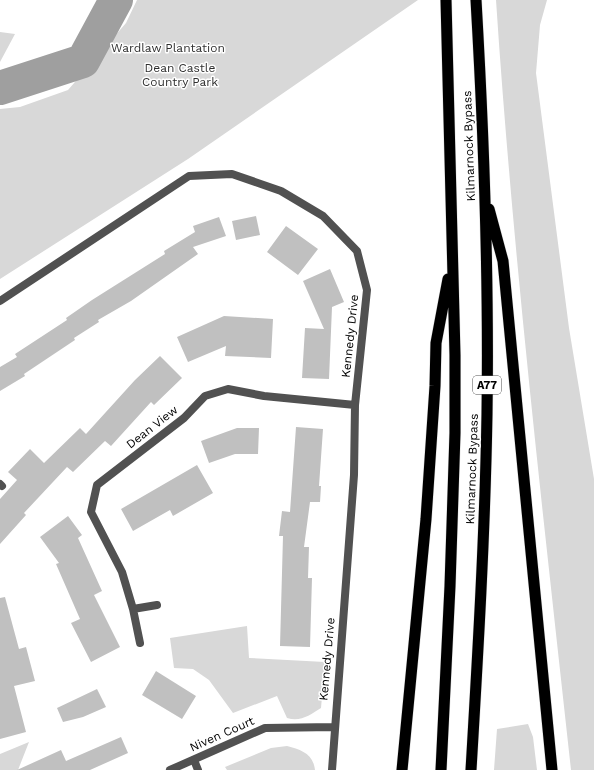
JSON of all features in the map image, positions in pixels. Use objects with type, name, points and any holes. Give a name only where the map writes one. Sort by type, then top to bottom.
[{"type":"highway","name":"Kilmarnock Bypass","points":[[441,770],[447,668],[454,493],[455,355],[446,0]]},
{"type":"highway","name":"Kilmarnock Bypass","points":[[470,770],[480,623],[487,416],[487,295],[476,0]]},
{"type":"highway","name":"A77","points":[[484,191],[503,261],[552,770]]},
{"type":"highway","points":[[402,770],[417,626],[432,445],[436,343],[452,257]]},
{"type":"street","name":"Kennedy Drive","points":[[0,301],[189,176],[232,174],[281,191],[323,216],[357,252],[367,290],[355,405],[354,475],[334,727],[332,770]]},
{"type":"street","name":"Dean View","points":[[140,643],[134,609],[122,572],[91,512],[97,485],[184,418],[205,396],[228,389],[264,396],[355,405]]},
{"type":"street","points":[[134,609],[157,605]]},
{"type":"street","name":"Niven Court","points":[[170,770],[265,728],[334,727]]},
{"type":"street","points":[[194,760],[198,770]]},
{"type":"green space","name":"Dean Castle Country Park","points":[[137,0],[418,0],[188,159],[0,279],[0,109],[20,107],[68,90],[126,23]]},
{"type":"green space","points":[[496,0],[547,0],[540,25],[536,73],[569,328],[594,479],[594,770],[571,770],[539,482],[520,289]]},
{"type":"green space","points":[[0,32],[15,34],[0,62]]},
{"type":"green space","points":[[247,626],[249,658],[325,662],[321,708],[301,718],[287,718],[277,696],[233,713],[209,680],[193,669],[174,668],[170,638]]},
{"type":"green space","points":[[528,724],[533,737],[537,770],[494,770],[497,729]]},
{"type":"green space","points":[[29,742],[18,770],[0,770],[0,754]]},
{"type":"green space","points":[[287,746],[306,753],[312,760],[315,770],[227,770],[225,767],[271,748]]},
{"type":"building","points":[[256,216],[260,235],[236,240],[232,221]]},
{"type":"building","points":[[219,217],[226,236],[193,247],[198,254],[131,301],[98,320],[99,322],[74,338],[75,340],[24,374],[25,376],[0,391],[0,367],[17,357],[15,354],[67,320],[66,318],[92,300],[165,254],[164,251],[195,232],[193,226]]},
{"type":"building","points":[[286,226],[318,249],[298,275],[267,252]]},
{"type":"building","points":[[330,269],[344,302],[332,307],[329,379],[302,378],[305,328],[324,329],[303,281]]},
{"type":"building","points":[[224,316],[273,319],[271,358],[225,356],[226,346],[188,362],[177,337]]},
{"type":"building","points":[[160,356],[182,378],[154,405],[151,402],[111,446],[105,441],[73,472],[67,467],[24,513],[26,515],[0,544],[0,499],[17,480],[8,472],[30,449],[44,463],[80,428],[86,434],[135,380]]},
{"type":"building","points":[[296,427],[323,429],[319,486],[321,486],[320,502],[310,502],[304,547],[309,547],[308,578],[312,578],[310,647],[280,646],[283,536],[279,536],[282,511],[290,512]]},
{"type":"building","points":[[237,428],[259,428],[258,454],[235,454],[209,463],[201,441]]},
{"type":"building","points":[[197,465],[213,493],[173,516],[170,510],[133,531],[121,509]]},
{"type":"building","points":[[68,516],[82,535],[78,538],[102,591],[94,595],[120,647],[91,662],[71,623],[80,619],[56,564],[59,563],[40,537]]},
{"type":"building","points":[[5,597],[19,649],[26,647],[35,681],[14,686],[26,732],[0,739],[0,598]]},
{"type":"building","points":[[156,671],[196,696],[182,719],[142,695]]},
{"type":"building","points":[[97,689],[106,707],[83,717],[63,722],[57,708]]},
{"type":"building","points":[[121,737],[128,753],[90,770],[17,770],[61,750],[66,761]]},
{"type":"waterway","points":[[0,88],[83,61],[116,0]]},
{"type":"park label","name":"Wardlaw Plantation","points":[[168,48]]}]
